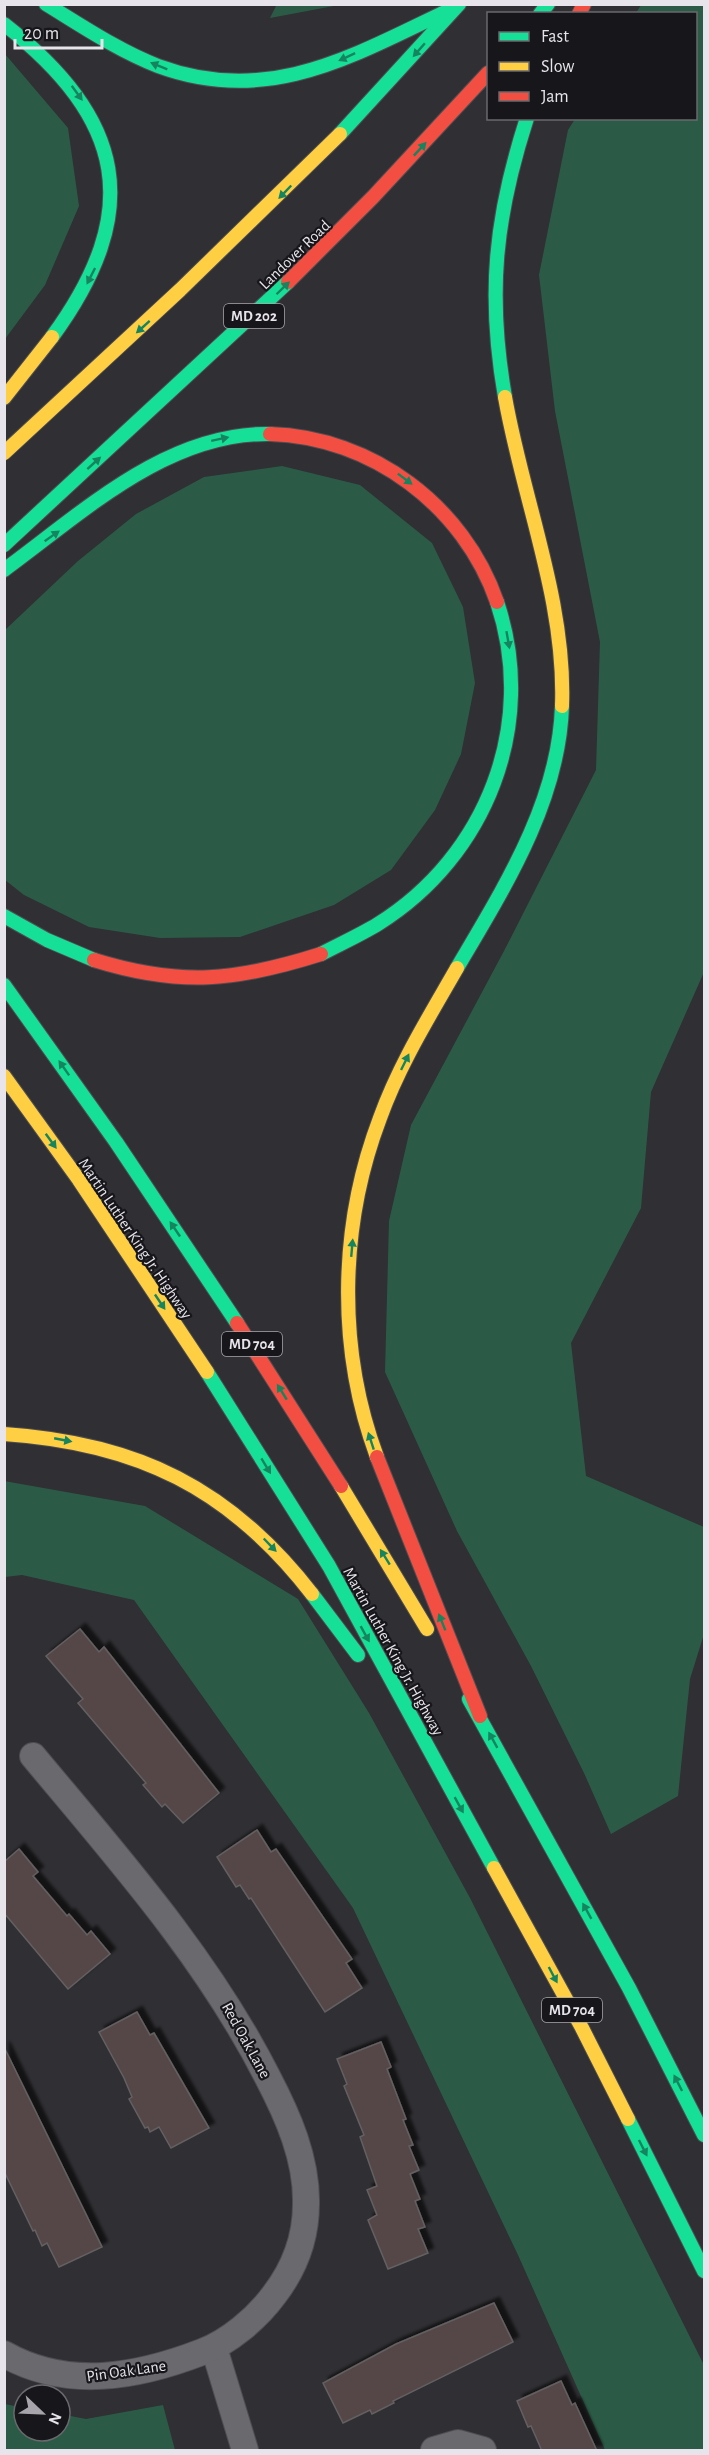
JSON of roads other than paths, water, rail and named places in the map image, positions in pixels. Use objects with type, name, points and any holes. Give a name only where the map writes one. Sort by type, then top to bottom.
[{"type":"main road","points":[[46,4],[159,66],[205,80],[258,84],[306,74],[333,64],[458,6]]},
{"type":"main road","points":[[4,453],[267,210],[401,70],[458,6]]},
{"type":"main road","points":[[4,24],[43,54],[78,93],[92,115],[103,141],[110,165],[111,191],[110,218],[95,270],[59,327],[4,398]]},
{"type":"main road","name":"Landover Road","points":[[4,545],[306,266],[396,176],[487,75]]},
{"type":"main road","points":[[480,1716],[370,1439],[353,1364],[349,1287],[356,1207],[375,1131],[407,1058],[532,832],[552,776],[558,745],[563,684],[562,652],[549,587],[506,414],[494,333],[492,297],[498,221],[506,184],[526,120]]},
{"type":"main road","points":[[4,570],[148,470],[206,442],[252,435],[289,436],[324,442],[366,457],[397,473],[418,489],[456,527],[473,550],[498,603],[511,656],[513,683],[510,730],[502,768],[480,820],[465,843],[426,888],[401,910],[344,943],[284,967],[221,978],[190,979],[163,976],[105,962],[44,939],[4,916]]},
{"type":"main road","name":"MD 704","points":[[4,985],[105,1126],[231,1311],[389,1563],[480,1716],[624,1978],[705,2135]]},
{"type":"main road","name":"Martin Luther King Jr. Highway","points":[[4,1076],[79,1180],[236,1416],[329,1566],[582,2028],[705,2271]]},
{"type":"main road","points":[[4,1434],[58,1438],[135,1459],[203,1490],[235,1513],[267,1543],[309,1589],[431,1754]]},
{"type":"street","name":"Red Oak Lane","points":[[33,1756],[135,1880],[227,2004],[280,2101],[294,2137],[306,2204],[304,2231],[296,2260],[266,2306],[214,2348]]},
{"type":"street","name":"Pin Oak Lane","points":[[4,2354],[46,2372],[71,2377],[97,2378],[163,2367],[214,2348]]},
{"type":"street","points":[[214,2348],[245,2451]]},
{"type":"street","points":[[434,2451],[458,2443],[483,2451]]}]
